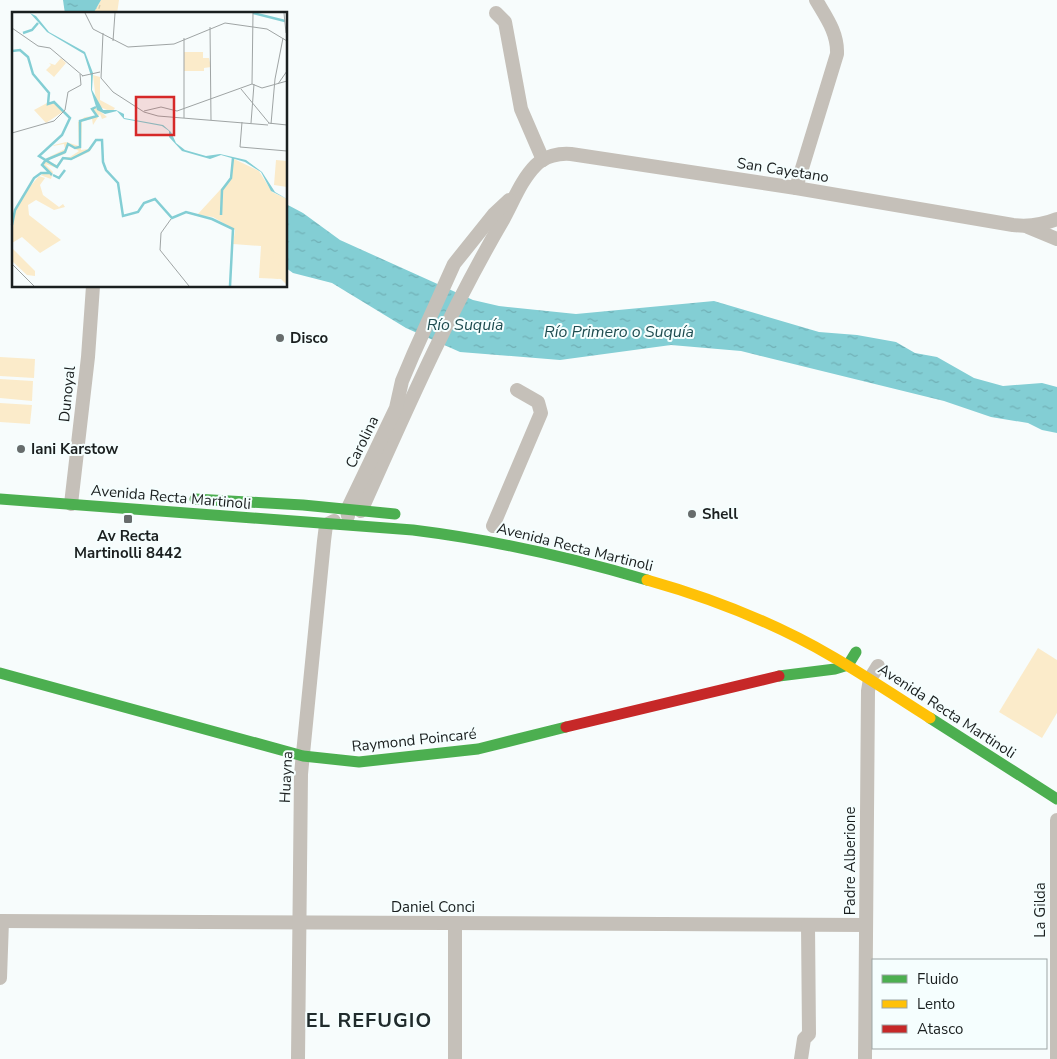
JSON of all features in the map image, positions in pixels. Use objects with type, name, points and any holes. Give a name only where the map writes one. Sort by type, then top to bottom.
[{"type":"main road","name":"Avenida Recta Martinoli","points":[[0,499],[73,494],[252,519],[405,515]]},
{"type":"main road","name":"Avenida Recta Martinoli","points":[[188,498],[344,517],[373,528],[435,533],[517,546],[572,558],[687,591],[768,622],[848,665],[1057,799]]},
{"type":"main road","points":[[848,665],[867,659]]},
{"type":"main road","name":"Raymond Poincaré","points":[[0,673],[303,756],[359,762],[462,752],[558,731],[767,677],[835,669],[848,665]]},
{"type":"street","points":[[796,188],[837,54],[837,44],[833,30],[816,0]]},
{"type":"street","points":[[496,13],[506,22],[521,109],[543,160],[531,171],[484,250],[470,242],[494,214],[518,191]]},
{"type":"street","name":"San Cayetano","points":[[543,160],[562,153],[571,154],[796,188],[1028,227],[1046,224],[1057,219]]},
{"type":"street","points":[[1028,227],[1057,239]]},
{"type":"street","name":"Carolina","points":[[344,517],[396,408],[402,381],[454,264],[470,242]]},
{"type":"street","name":"Carolina","points":[[344,517],[428,363],[484,250]]},
{"type":"street","name":"Dunoyal","points":[[73,494],[93,288]]},
{"type":"street","points":[[493,526],[541,413],[538,402],[517,390]]},
{"type":"street","points":[[344,517],[373,528]]},
{"type":"street","name":"Huayna","points":[[298,1059],[303,756],[344,517]]},
{"type":"street","name":"Padre Alberione","points":[[865,1059],[868,691],[870,679],[867,659]]},
{"type":"street","name":"La Gilda","points":[[1057,820],[1057,1059]]},
{"type":"street","points":[[0,978],[1,921]]},
{"type":"street","name":"Daniel Conci","points":[[1,921],[866,925]]},
{"type":"street","points":[[455,923],[455,1059]]},
{"type":"street","points":[[801,1059],[804,1040],[809,1034],[808,925]]},
{"type":"green space","points":[[101,0],[119,0],[117,12],[94,12]]},
{"type":"green space","points":[[0,357],[35,359],[34,378],[0,376]]},
{"type":"green space","points":[[0,379],[33,381],[32,401],[0,398]]},
{"type":"green space","points":[[0,403],[32,405],[30,424],[0,422]]},
{"type":"green space","points":[[1038,648],[1057,660],[1057,713],[1042,738],[999,712]]},
{"type":"water","points":[[63,0],[101,0],[94,12],[65,12]]},
{"type":"water","name":"Río Suquía","points":[[288,205],[303,213],[340,240],[473,300],[499,306],[576,314],[714,301],[819,332],[857,335],[896,342],[915,353],[937,357],[974,378],[1003,386],[1042,383],[1057,387],[1057,433],[1042,430],[1028,423],[991,417],[944,401],[741,351],[671,345],[560,360],[460,352],[406,328],[332,283],[293,273],[288,269]]},
{"type":"traffic: fast","points":[[0,499],[413,530],[531,550],[647,580]]},
{"type":"traffic: fast","points":[[195,499],[303,505],[395,514]]},
{"type":"traffic: fast","points":[[779,676],[835,669],[848,665],[856,652]]},
{"type":"traffic: fast","points":[[0,673],[303,756],[359,762],[478,749],[566,727]]},
{"type":"traffic: fast","points":[[930,718],[1057,799]]},
{"type":"traffic: slow","points":[[647,580],[719,603],[766,622],[845,664],[930,718]]},
{"type":"traffic: jam","points":[[566,727],[779,676]]},
{"type":"place","name":"Disco","points":[[280,338]]},
{"type":"place","name":"Iani Karstow","points":[[21,449]]},
{"type":"place","name":"Shell","points":[[692,514]]},
{"type":"place","name":"Av Recta Martinolli 8442","points":[[128,519]]},
{"type":"district","name":"EL REFUGIO","points":[[369,1020]]},
{"type":"water label","name":"Río Primero o Suquía","points":[[619,332]]}]
